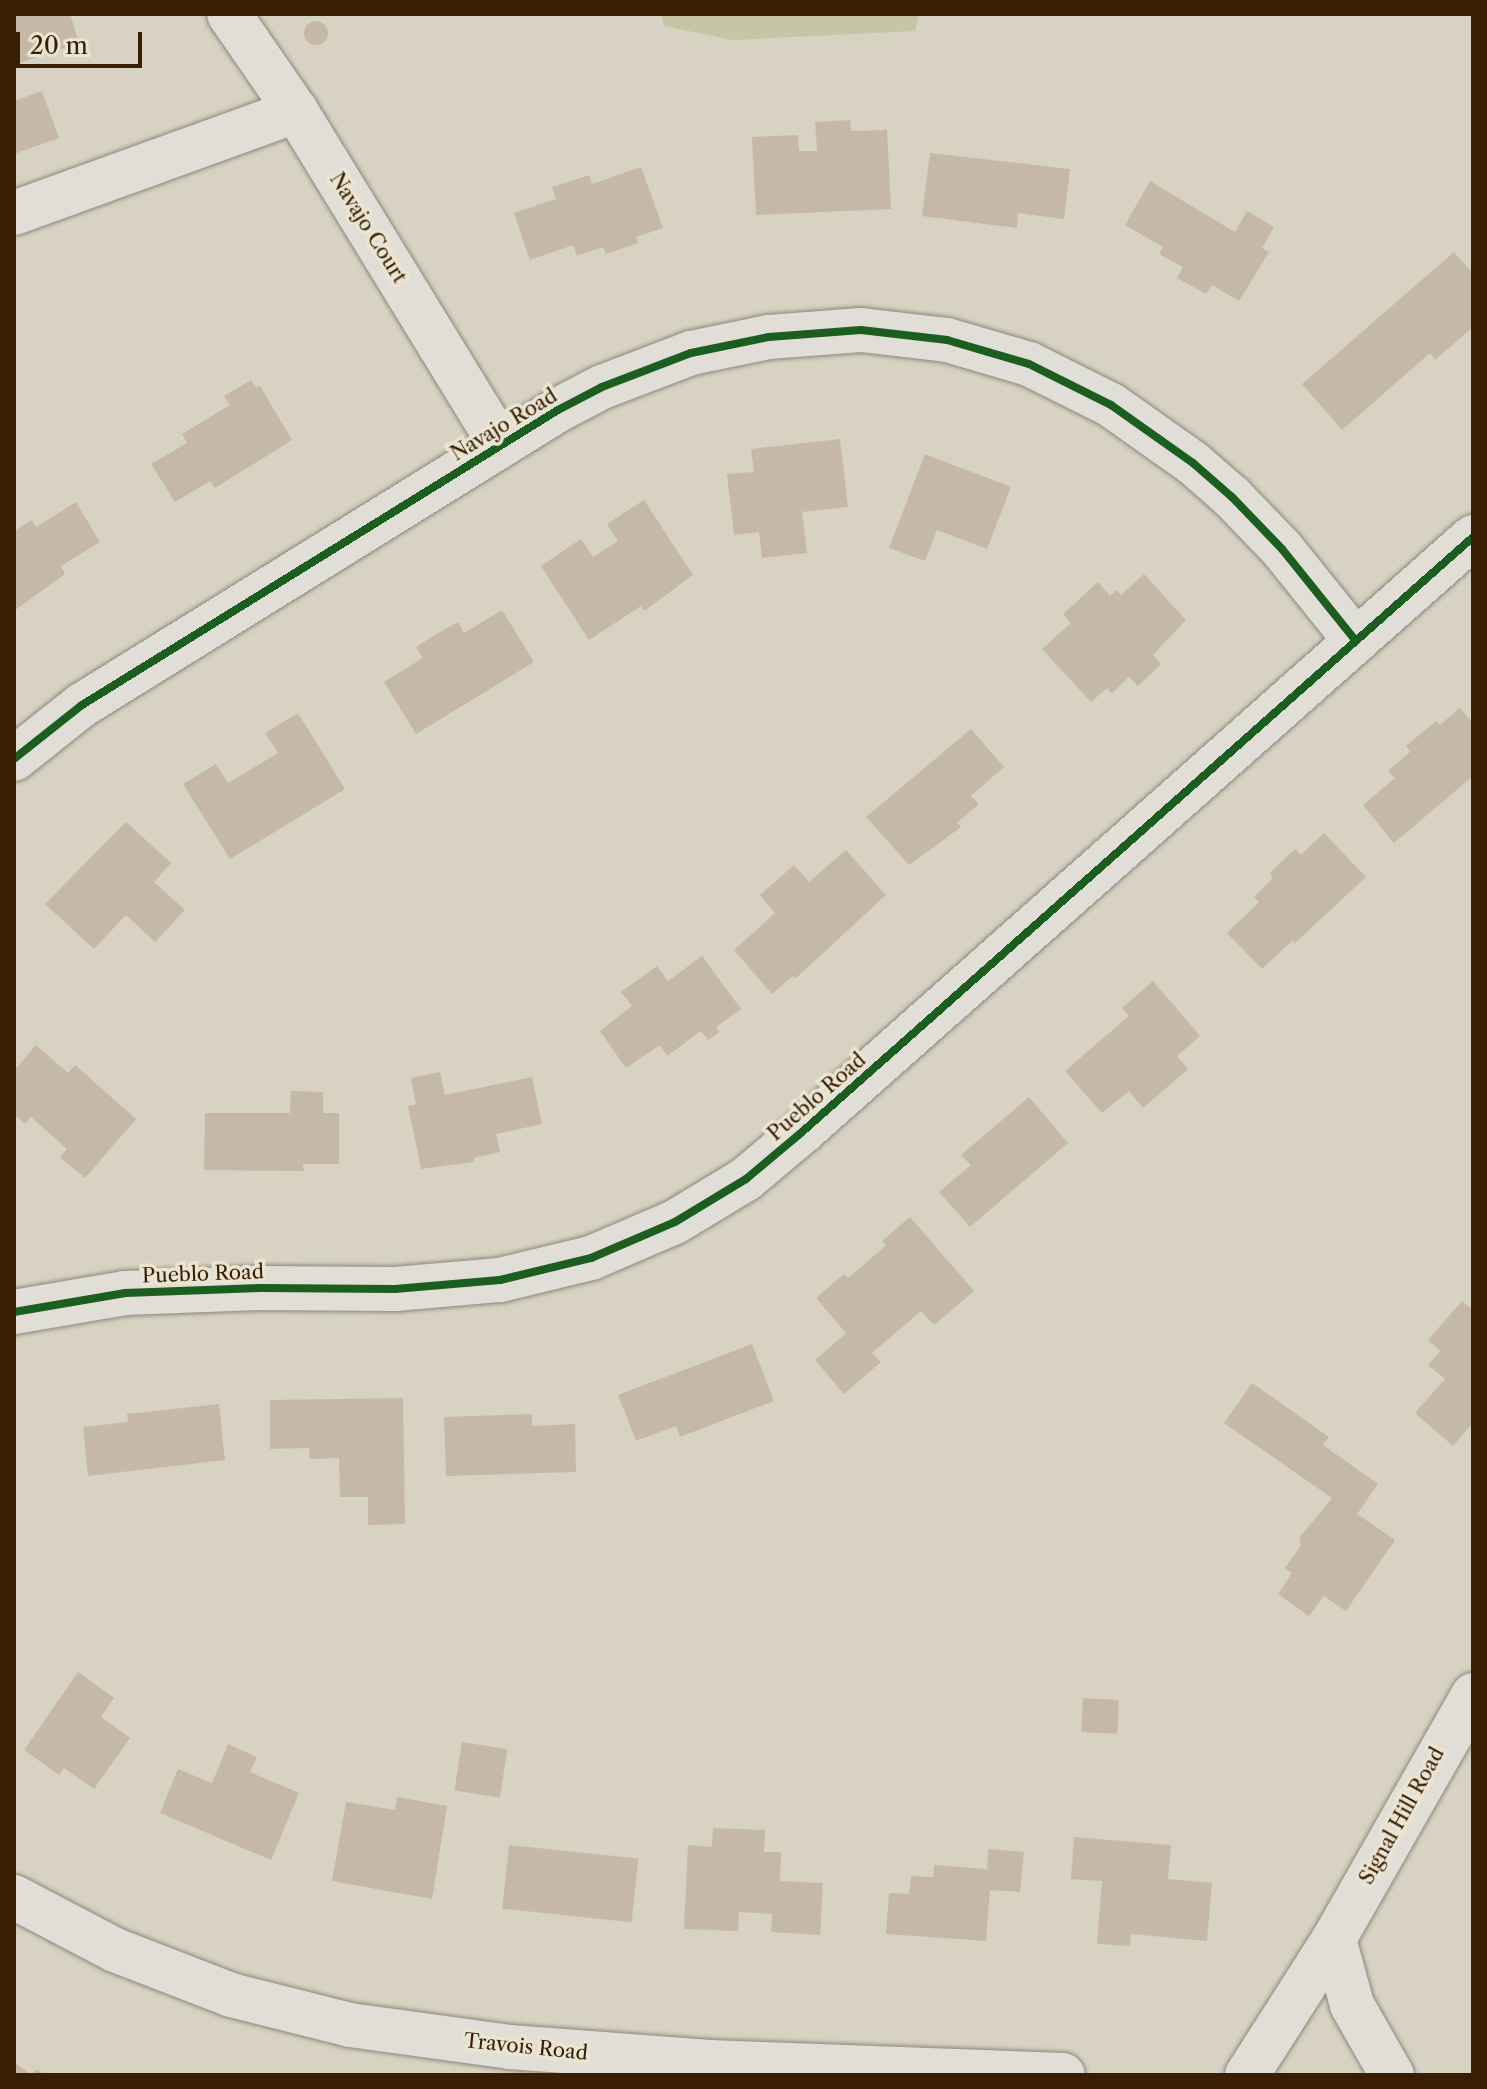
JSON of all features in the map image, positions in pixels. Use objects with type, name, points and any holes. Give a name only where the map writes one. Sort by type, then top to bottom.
[{"type":"street","name":"Navajo Court","points":[[229,14],[296,111],[501,445]]},
{"type":"street","points":[[14,213],[296,111]]},
{"type":"street","name":"Navajo Road","points":[[14,759],[82,705],[501,445],[602,387],[691,353],[769,337],[861,330],[947,340],[1029,364],[1111,405],[1193,463],[1282,549],[1356,641]]},
{"type":"street","name":"Pueblo Road","points":[[14,1312],[125,1293],[260,1288],[395,1289],[500,1280],[591,1258],[675,1222],[746,1179],[802,1132],[1473,537]]},
{"type":"street","name":"Signal Hill Road","points":[[1247,2075],[1334,1939],[1473,1695]]},
{"type":"street","name":"Travois Road","points":[[14,1897],[115,1950],[173,1973],[231,1995],[350,2025],[510,2047],[709,2062],[1063,2075]]},
{"type":"street","points":[[1334,1939],[1352,2005],[1392,2075]]},
{"type":"green space","points":[[661,14],[919,14],[915,31],[733,40],[664,26]]},
{"type":"building","points":[[14,14],[70,14],[79,43],[14,65]]},
{"type":"building","points":[[316,21],[325,24],[328,33],[325,42],[316,45],[307,42],[304,33],[307,24]]},
{"type":"building","points":[[42,91],[59,138],[14,154],[14,101]]},
{"type":"building","points":[[850,120],[851,131],[887,130],[891,209],[756,215],[752,137],[798,135],[799,151],[817,151],[815,122]]},
{"type":"building","points":[[930,153],[1070,169],[1064,219],[1018,213],[1017,228],[922,216]]},
{"type":"building","points":[[641,167],[663,228],[636,237],[638,243],[606,254],[603,247],[577,256],[573,245],[530,260],[514,213],[556,199],[552,187],[589,175],[592,184]]},
{"type":"building","points":[[1150,181],[1235,232],[1247,211],[1274,227],[1262,248],[1269,252],[1239,301],[1212,285],[1206,294],[1177,278],[1183,267],[1159,254],[1163,247],[1125,225]]},
{"type":"building","points":[[1454,252],[1473,274],[1473,327],[1435,360],[1430,353],[1342,430],[1302,384]]},
{"type":"building","points":[[251,380],[256,388],[260,386],[292,440],[215,488],[210,481],[175,502],[151,464],[187,443],[182,434],[230,405],[224,396]]},
{"type":"building","points":[[840,439],[848,507],[802,512],[807,553],[762,558],[759,532],[734,535],[727,474],[754,472],[751,449]]},
{"type":"building","points":[[925,454],[1011,487],[987,549],[937,530],[925,561],[889,548]]},
{"type":"building","points":[[644,500],[693,575],[644,611],[641,606],[589,640],[541,566],[581,539],[593,557],[618,541],[607,524]]},
{"type":"building","points":[[76,502],[100,542],[61,566],[65,574],[14,611],[14,531],[32,520],[36,527]]},
{"type":"building","points":[[1144,574],[1186,620],[1153,655],[1161,664],[1138,686],[1129,677],[1112,693],[1107,688],[1091,702],[1042,649],[1071,623],[1063,614],[1098,582],[1110,596],[1117,590],[1121,595]]},
{"type":"building","points":[[502,610],[534,662],[416,734],[384,682],[423,658],[416,647],[433,636],[458,622],[464,633]]},
{"type":"building","points":[[1460,708],[1473,723],[1473,776],[1394,843],[1363,805],[1395,778],[1388,771],[1410,752],[1406,746],[1436,721],[1440,725]]},
{"type":"building","points":[[298,713],[345,789],[230,859],[183,784],[216,764],[228,783],[278,753],[265,733]]},
{"type":"building","points":[[971,729],[1004,767],[971,796],[979,804],[957,823],[961,827],[909,865],[866,817]]},
{"type":"building","points":[[126,822],[171,863],[154,882],[185,910],[155,942],[126,915],[94,949],[45,904]]},
{"type":"building","points":[[1324,833],[1366,877],[1262,969],[1227,933],[1259,902],[1254,897],[1273,878],[1270,873],[1295,849],[1301,855]]},
{"type":"building","points":[[846,850],[886,895],[795,979],[793,976],[772,994],[734,950],[775,913],[760,895],[794,865],[809,882]]},
{"type":"building","points":[[702,956],[741,1009],[716,1027],[720,1032],[708,1040],[701,1031],[667,1056],[660,1045],[626,1068],[600,1031],[632,1006],[621,992],[657,966],[668,981]]},
{"type":"building","points":[[1153,981],[1200,1036],[1177,1056],[1188,1069],[1143,1108],[1129,1091],[1102,1113],[1065,1071],[1129,1016],[1122,1008]]},
{"type":"building","points":[[36,1045],[68,1073],[75,1065],[136,1119],[85,1178],[60,1157],[67,1149],[31,1117],[25,1124],[14,1114],[14,1071]]},
{"type":"building","points":[[440,1072],[445,1095],[532,1077],[542,1124],[496,1134],[500,1152],[474,1158],[474,1162],[421,1169],[408,1106],[416,1104],[411,1078]]},
{"type":"building","points":[[291,1091],[323,1092],[323,1113],[339,1113],[339,1164],[303,1164],[304,1171],[204,1170],[205,1113],[290,1113]]},
{"type":"building","points":[[1029,1097],[1068,1143],[970,1227],[939,1192],[971,1165],[961,1155]]},
{"type":"building","points":[[910,1217],[974,1291],[934,1325],[921,1311],[872,1353],[881,1362],[844,1394],[815,1360],[846,1333],[816,1298],[844,1274],[848,1278],[883,1248],[886,1245],[882,1241]]},
{"type":"building","points":[[1462,1301],[1473,1310],[1473,1423],[1453,1446],[1415,1413],[1445,1379],[1428,1365],[1440,1351],[1428,1340]]},
{"type":"building","points":[[752,1344],[774,1401],[680,1437],[676,1426],[636,1441],[618,1395]]},
{"type":"building","points":[[1252,1383],[1329,1437],[1323,1445],[1378,1484],[1357,1514],[1395,1540],[1346,1611],[1324,1596],[1309,1616],[1278,1594],[1292,1573],[1285,1568],[1301,1545],[1299,1538],[1332,1498],[1224,1423]]},
{"type":"building","points":[[403,1398],[405,1524],[368,1525],[368,1497],[340,1497],[339,1458],[310,1459],[309,1448],[270,1449],[270,1400]]},
{"type":"building","points":[[219,1404],[225,1460],[88,1476],[83,1427],[128,1422],[127,1414]]},
{"type":"building","points":[[532,1414],[532,1426],[575,1424],[576,1472],[446,1476],[444,1417]]},
{"type":"building","points":[[78,1672],[114,1698],[101,1717],[130,1738],[94,1789],[64,1768],[59,1775],[24,1750]]},
{"type":"building","points":[[1083,1698],[1119,1700],[1117,1734],[1081,1732]]},
{"type":"building","points":[[462,1742],[507,1749],[500,1798],[454,1790]]},
{"type":"building","points":[[228,1744],[257,1757],[250,1772],[299,1793],[271,1860],[160,1813],[178,1769],[212,1783]]},
{"type":"building","points":[[397,1797],[447,1806],[432,1899],[332,1881],[346,1802],[395,1810]]},
{"type":"building","points":[[713,1828],[765,1830],[764,1852],[781,1852],[780,1881],[823,1883],[820,1935],[771,1932],[772,1914],[739,1912],[738,1931],[684,1929],[688,1845],[712,1847]]},
{"type":"building","points":[[1074,1837],[1171,1845],[1168,1879],[1212,1883],[1207,1941],[1131,1934],[1130,1946],[1097,1944],[1102,1881],[1071,1879]]},
{"type":"building","points":[[509,1845],[638,1859],[632,1922],[502,1909]]},
{"type":"building","points":[[988,1849],[1024,1852],[1020,1892],[990,1890],[986,1941],[886,1934],[889,1893],[909,1894],[911,1876],[933,1877],[934,1865],[987,1869]]},
{"type":"building","points":[[14,2062],[32,2075],[14,2075]]},
{"type":"cycle path","points":[[14,759],[82,705],[558,410],[602,387],[691,353],[769,337],[861,330],[947,340],[1029,364],[1111,405],[1193,463],[1232,497],[1282,549],[1356,641]]},
{"type":"cycle path","points":[[14,1312],[125,1293],[260,1288],[395,1289],[500,1280],[591,1258],[675,1222],[746,1179],[802,1132],[1473,537]]}]
